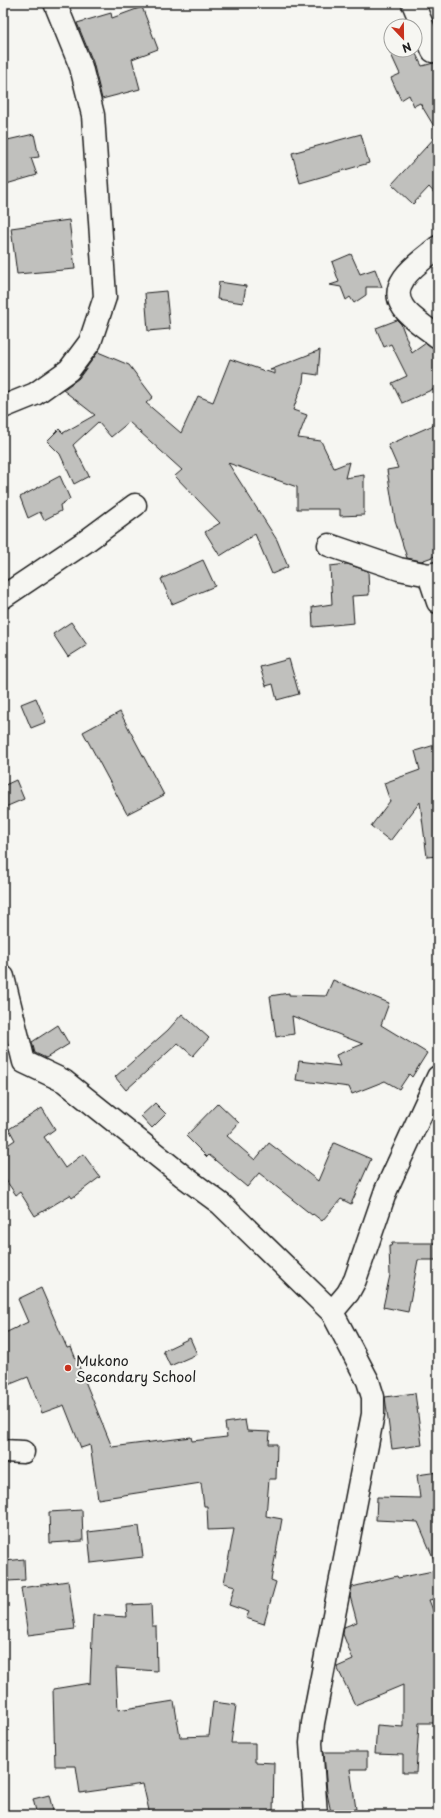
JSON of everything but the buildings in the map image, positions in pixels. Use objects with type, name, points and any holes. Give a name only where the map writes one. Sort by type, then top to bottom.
[{"type":"street","points":[[3,407],[35,394],[69,370],[90,342],[105,297],[93,115],[82,67],[55,3]]},
{"type":"street","points":[[413,3],[433,51]]},
{"type":"street","points":[[438,247],[403,277],[398,296],[403,308],[438,337]]},
{"type":"street","points":[[3,597],[135,505]]},
{"type":"street","points":[[329,545],[399,569],[433,574],[438,602]]},
{"type":"street","points":[[3,977],[24,1062],[64,1081],[183,1176],[221,1204],[332,1312],[368,1381],[373,1397],[373,1408],[312,1723],[311,1742],[316,1815]]},
{"type":"street","points":[[332,1312],[348,1293],[355,1280],[386,1190],[438,1077]]},
{"type":"place","name":"Mukono Secondary School","points":[[68,1368]]}]
